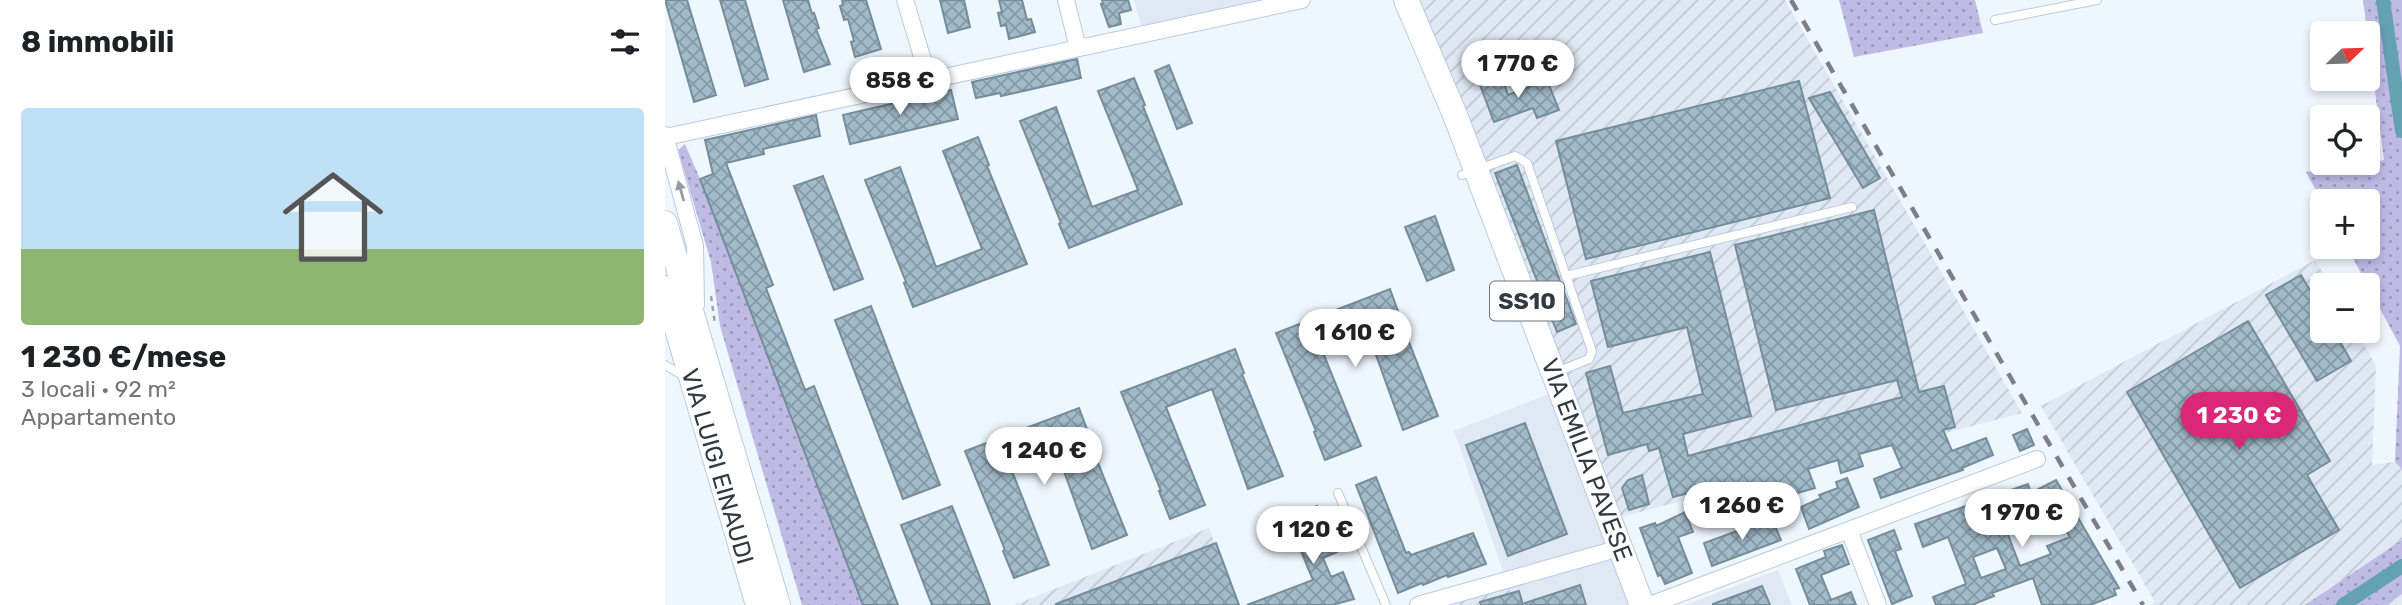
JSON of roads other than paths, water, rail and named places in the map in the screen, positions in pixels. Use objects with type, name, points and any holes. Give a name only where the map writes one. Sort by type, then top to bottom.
[{"type":"main road","name":"VIA EMILIA PAVESE","points":[[1405,0],[1430,92],[1469,172],[1642,605]]},
{"type":"main road","name":"VIA EMILIA PAVESE","points":[[1469,172],[1626,605]]},
{"type":"main road","name":"VIA LUIGI EINAUDI","points":[[665,223],[706,328],[778,605]]},
{"type":"main road","name":"VIA LUIGI EINAUDI","points":[[665,288],[758,605]]},
{"type":"street","points":[[905,0],[929,80]]},
{"type":"street","points":[[1066,0],[1078,48]]},
{"type":"street","points":[[665,136],[1302,0]]},
{"type":"street","name":"VIA LUIGI EINAUDI","points":[[665,136],[695,246],[706,328]]},
{"type":"street","points":[[1650,605],[2037,459]]},
{"type":"street","points":[[1849,530],[1878,605]]},
{"type":"street","points":[[1418,605],[1606,552]]},
{"type":"lane","points":[[1995,20],[2097,0]]},
{"type":"lane","points":[[1469,172],[1515,156],[1527,163],[1592,351],[1588,359],[1555,383]]},
{"type":"lane","points":[[1566,276],[1852,206]]},
{"type":"lane","points":[[665,365],[692,381]]},
{"type":"lane","points":[[1338,493],[1386,605]]},
{"type":"waterway","points":[[2383,0],[2402,131]]},
{"type":"waterway","points":[[2343,605],[2402,566]]},
{"type":"railway","points":[[1791,0],[2143,605]]}]
